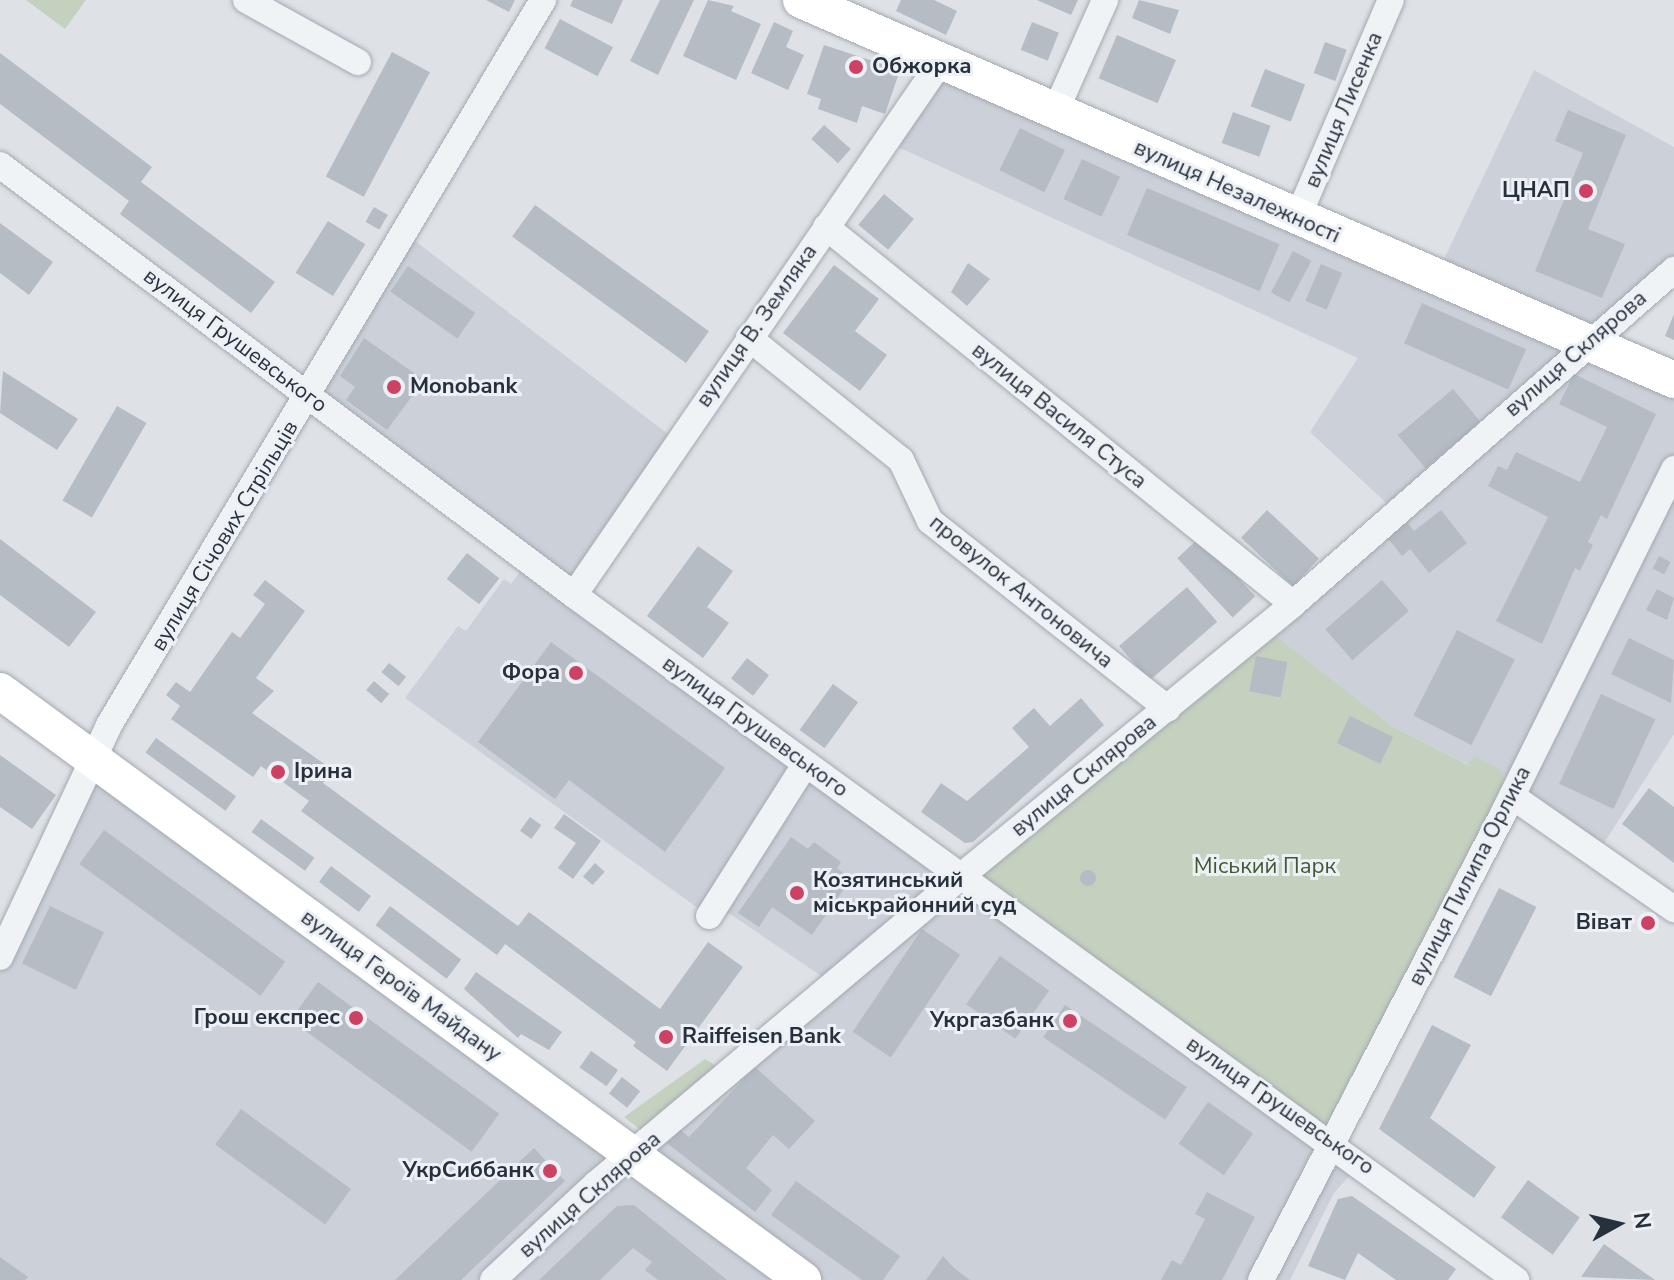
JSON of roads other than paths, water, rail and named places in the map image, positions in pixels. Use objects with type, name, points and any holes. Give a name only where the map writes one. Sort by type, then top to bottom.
[{"type":"street","points":[[246,0],[358,62]]},
{"type":"street","name":"вулиця Січових Стрільців","points":[[0,957],[93,761],[543,0]]},
{"type":"street","name":"вулиця Незалежності","points":[[801,0],[1297,219],[1674,380]]},
{"type":"street","points":[[1055,112],[1105,0]]},
{"type":"street","name":"вулиця Лисенка","points":[[1297,219],[1391,0]]},
{"type":"street","name":"вулиця В. Земляка","points":[[574,595],[942,60]]},
{"type":"street","name":"вулиця Грушевського","points":[[0,165],[805,765],[1333,1144],[1516,1280]]},
{"type":"street","name":"вулиця Василя Стуса","points":[[826,227],[1293,604]]},
{"type":"street","name":"вулиця Склярова","points":[[493,1280],[960,877],[1293,604],[1586,343],[1674,270]]},
{"type":"street","name":"провулок Антоновича","points":[[749,338],[901,460],[930,521],[1168,709]]},
{"type":"street","name":"вулиця Пилипа Орлика","points":[[1261,1280],[1512,796],[1674,469]]},
{"type":"street","name":"вулиця Героїв Майдану","points":[[0,691],[803,1280]]},
{"type":"street","points":[[709,916],[805,765]]},
{"type":"street","points":[[1512,796],[1674,909]]},
{"type":"place","name":"Обжорка","points":[[856,67]]},
{"type":"place","name":"ЦНАП","points":[[1586,191]]},
{"type":"place","name":"Monobank","points":[[394,387]]},
{"type":"place","name":"Фора","points":[[576,673]]},
{"type":"place","name":"Ірина","points":[[278,772]]},
{"type":"place","name":"Козятинський міськрайонний суд","points":[[797,893]]},
{"type":"place","name":"Віват","points":[[1648,923]]},
{"type":"place","name":"Грош експрес","points":[[356,1018]]},
{"type":"place","name":"Укргазбанк","points":[[1070,1021]]},
{"type":"place","name":"Raiffeisen Bank","points":[[666,1037]]},
{"type":"place","name":"УкрСиббанк","points":[[550,1171]]},
{"type":"park label","name":"Міський Парк","points":[[1265,867]]}]
